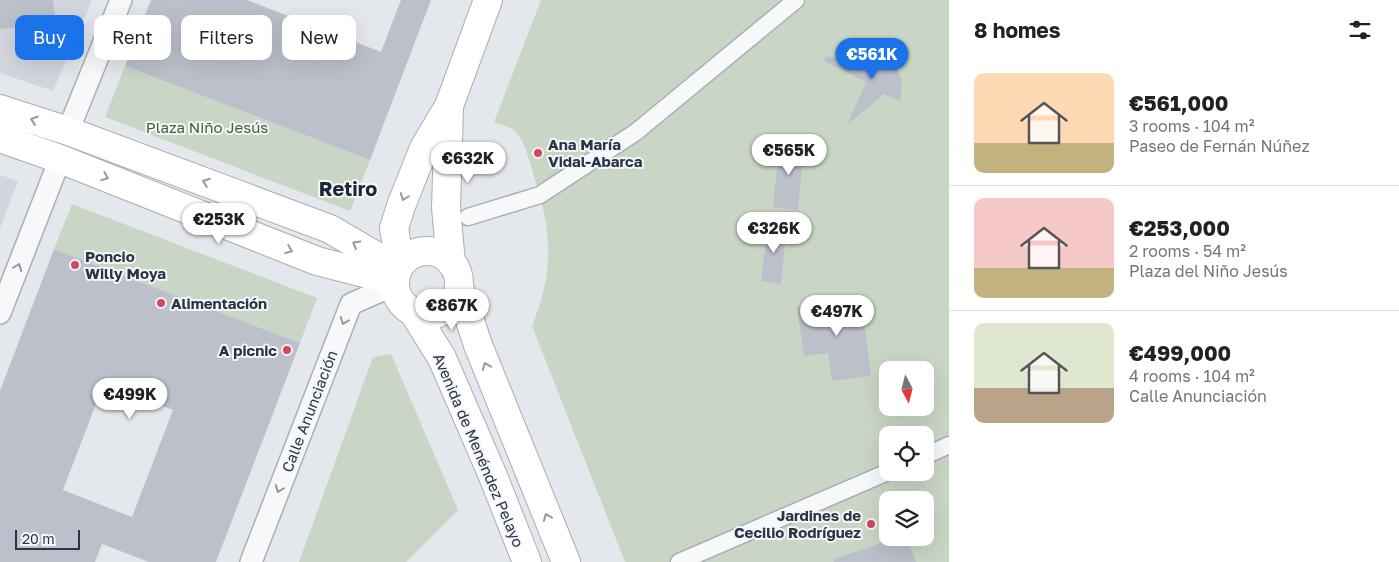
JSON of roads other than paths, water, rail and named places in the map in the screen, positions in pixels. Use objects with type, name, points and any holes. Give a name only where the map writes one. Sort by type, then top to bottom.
[{"type":"main road","points":[[449,106],[446,208],[455,275],[456,298],[440,313],[420,315],[402,304],[396,295],[397,275],[394,228],[405,194],[424,148],[449,106],[488,0]]},
{"type":"main road","points":[[0,109],[68,131],[330,229],[397,275]]},
{"type":"main road","points":[[0,138],[60,159],[317,261],[397,275]]},
{"type":"main road","points":[[397,275],[412,255],[427,251],[438,253],[448,258],[478,345],[566,562]]},
{"type":"main road","name":"Avenida de Menéndez Pelayo","points":[[414,313],[442,358],[493,476],[527,562]]},
{"type":"street","points":[[68,131],[121,0]]},
{"type":"street","points":[[468,217],[540,195],[636,132],[796,0]]},
{"type":"street","points":[[0,312],[60,159]]},
{"type":"street","name":"Calle Anunciación","points":[[251,562],[350,304],[397,275]]},
{"type":"street","points":[[934,452],[949,445]]},
{"type":"street","points":[[679,562],[879,476]]},
{"type":"place","name":"Ana María Vidal-Abarca","points":[[538,153]]},
{"type":"place","name":"Poncio Willy Moya","points":[[75,265]]},
{"type":"place","name":"Alimentación","points":[[161,303]]},
{"type":"place","name":"A picnic","points":[[287,350]]},
{"type":"place","name":"Jardines de Cecilio Rodríguez","points":[[871,524]]},
{"type":"district","name":"Retiro","points":[[348,188]]},
{"type":"park label","name":"Plaza Niño Jesús","points":[[207,127]]}]
